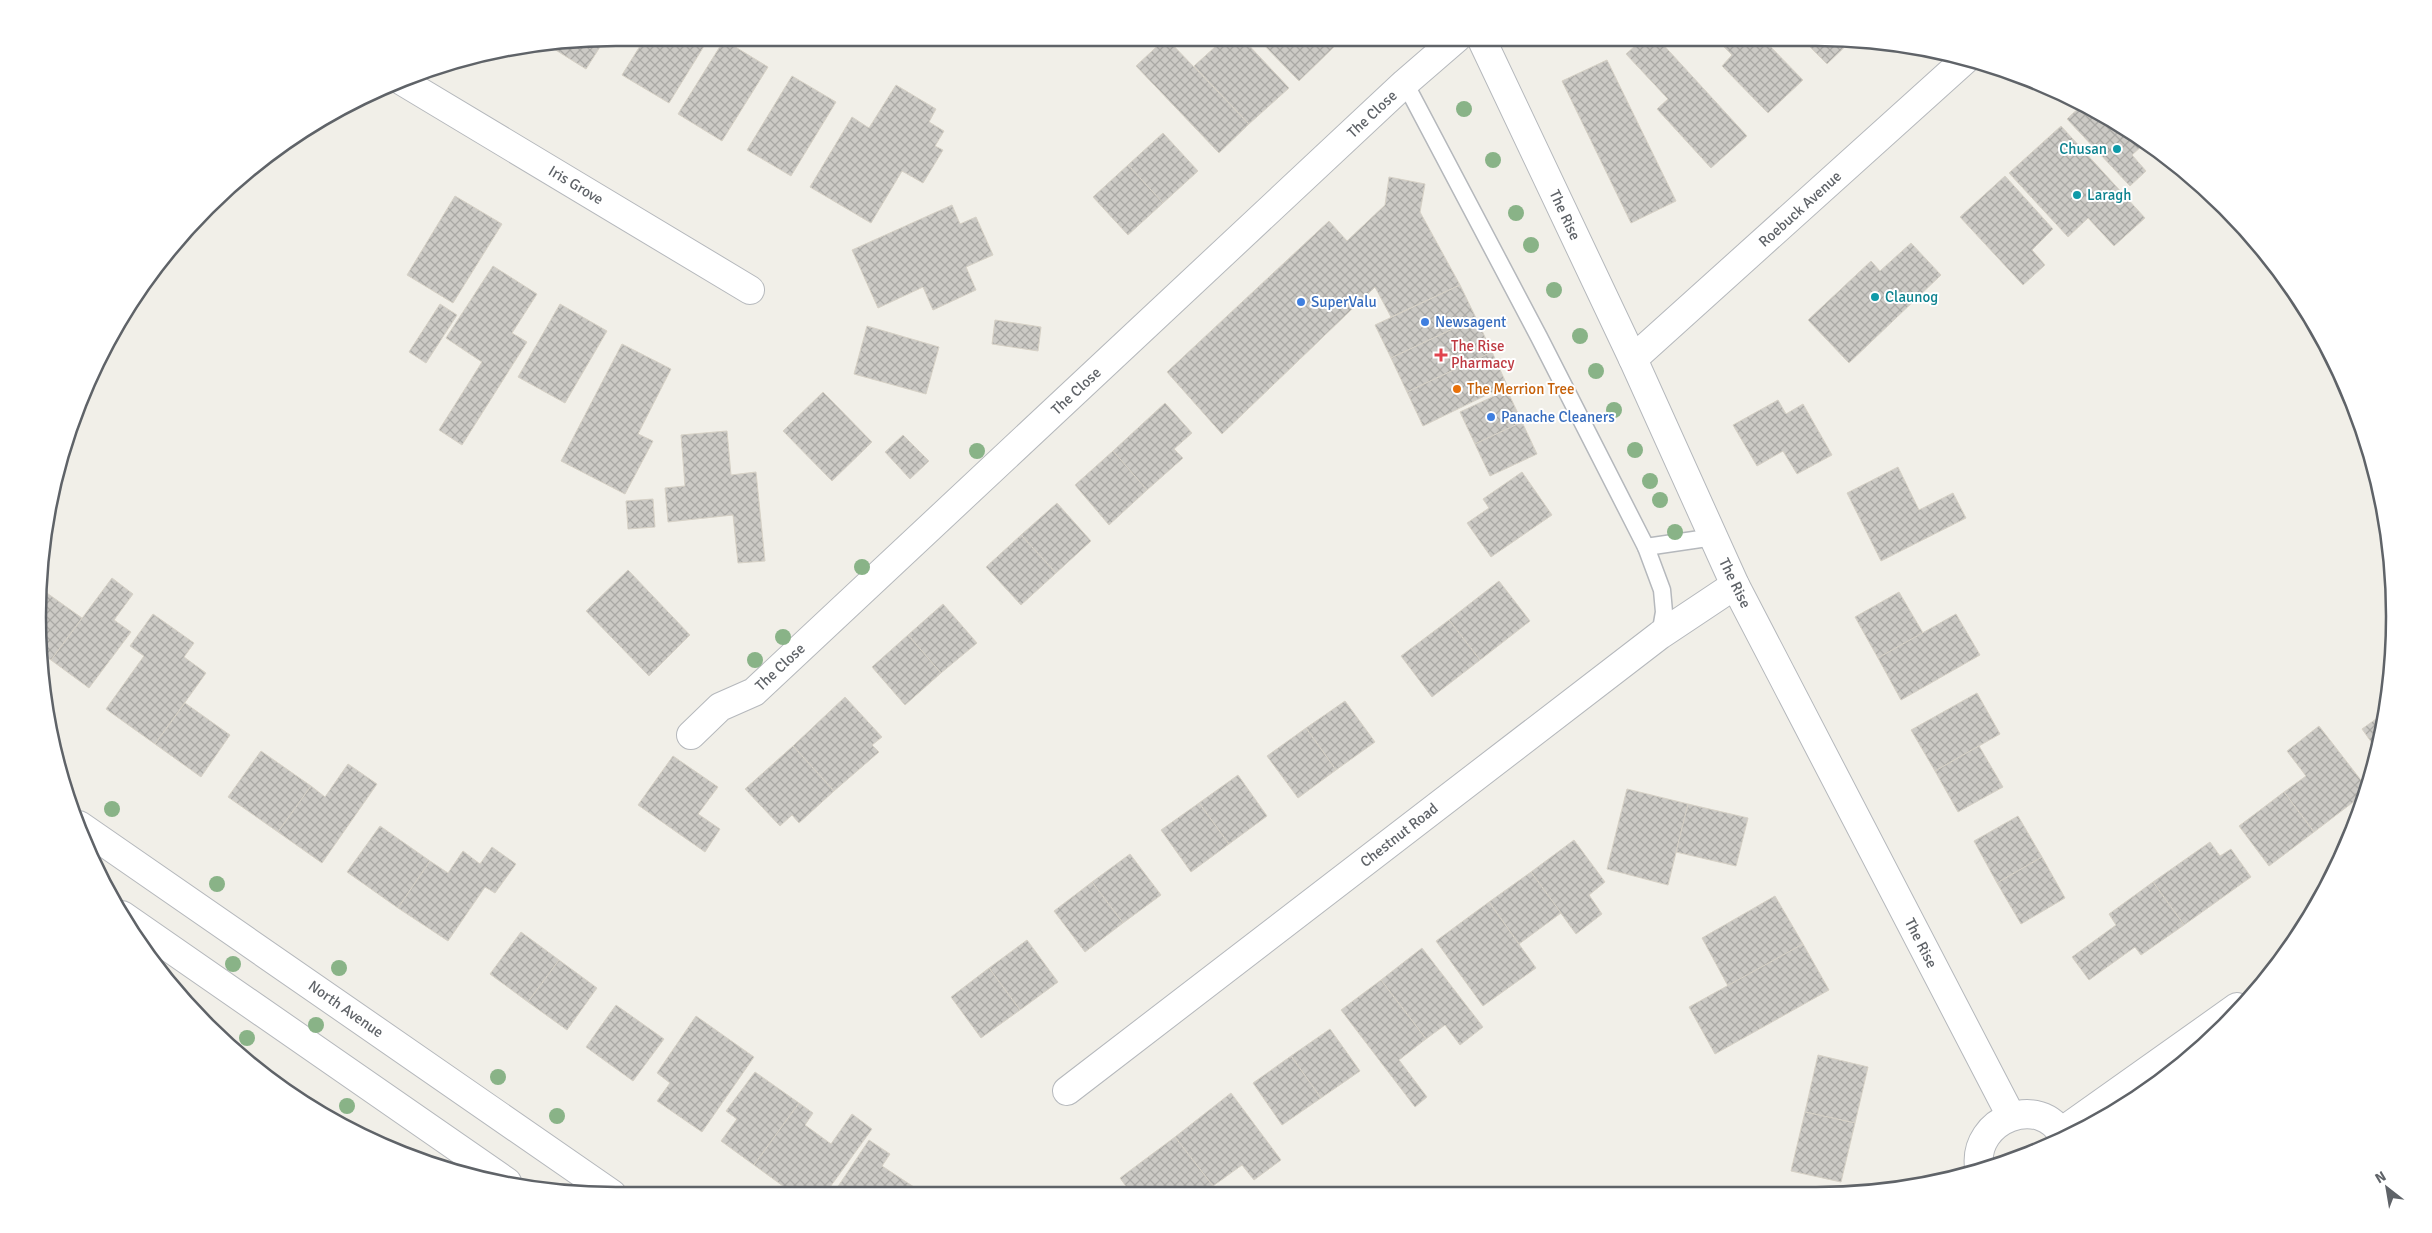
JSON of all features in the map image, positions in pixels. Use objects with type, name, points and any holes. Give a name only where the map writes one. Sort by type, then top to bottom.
[{"type":"street","name":"The Close","points":[[691,735],[720,707],[754,692],[1405,83],[1448,46]]},
{"type":"street","name":"The Rise","points":[[1485,46],[1633,359],[1735,585],[2011,1116]]},
{"type":"street","name":"Roebuck Avenue","points":[[1633,359],[1959,65]]},
{"type":"street","name":"Iris Grove","points":[[410,86],[750,290]]},
{"type":"street","name":"Chestnut Road","points":[[1067,1091],[1660,635],[1735,585]]},
{"type":"street","name":"North Avenue","points":[[89,832],[601,1187]]},
{"type":"street","points":[[138,926],[495,1173]]},
{"type":"street","points":[[2077,1123],[2219,1020]]},
{"type":"street","points":[[1979,1162],[1981,1146],[1988,1133],[1998,1122],[2011,1116],[2025,1114],[2039,1116],[2051,1122],[2060,1132]]},
{"type":"lane","points":[[1405,83],[1540,338],[1646,547],[1662,590],[1664,612],[1660,635]]},
{"type":"lane","points":[[1646,547],[1714,537]]},
{"type":"building","points":[[600,46],[586,69],[555,50]]},
{"type":"building","points":[[640,46],[704,46],[669,103],[622,75]]},
{"type":"building","points":[[720,46],[734,46],[768,67],[722,141],[678,114]]},
{"type":"building","points":[[1157,46],[1174,46],[1249,124],[1219,153],[1136,66]]},
{"type":"building","points":[[1216,46],[1250,46],[1289,88],[1249,124],[1194,66]]},
{"type":"building","points":[[1265,46],[1335,46],[1299,81]]},
{"type":"building","points":[[1635,46],[1664,46],[1747,136],[1711,168],[1657,109],[1668,99],[1626,54]]},
{"type":"building","points":[[1723,46],[1770,46],[1803,80],[1768,113],[1722,66],[1732,55]]},
{"type":"building","points":[[1809,46],[1845,47],[1827,64]]},
{"type":"building","points":[[1607,60],[1676,201],[1631,223],[1562,81]]},
{"type":"building","points":[[792,76],[836,102],[791,176],[747,150]]},
{"type":"building","points":[[896,85],[936,109],[929,122],[944,131],[935,146],[943,150],[923,183],[902,171],[871,223],[810,187],[852,117],[869,128]]},
{"type":"building","name":"Chusan","points":[[2077,110],[2132,142],[2140,148],[2132,155],[2146,171],[2130,186],[2067,119]]},
{"type":"building","name":"Laragh","points":[[2061,126],[2145,218],[2114,246],[2088,218],[2068,237],[2009,173]]},
{"type":"building","points":[[1163,133],[1198,171],[1163,203],[1128,165]]},
{"type":"building","points":[[1128,165],[1163,203],[1128,235],[1093,197]]},
{"type":"building","points":[[2005,176],[2053,229],[2032,250],[2045,265],[2023,285],[1960,217]]},
{"type":"building","name":"SuperValu","points":[[1389,177],[1425,184],[1420,212],[1460,285],[1391,317],[1375,287],[1222,434],[1167,372],[1329,221],[1347,241],[1385,205]]},
{"type":"building","points":[[455,196],[502,224],[453,303],[407,275]]},
{"type":"building","points":[[952,205],[960,224],[976,217],[993,255],[966,267],[976,290],[933,310],[923,287],[878,308],[852,250]]},
{"type":"building","name":"Claunog","points":[[1911,243],[1941,275],[1849,363],[1808,320],[1871,261],[1880,271]]},
{"type":"building","points":[[493,266],[537,294],[512,333],[527,342],[462,445],[439,430],[482,362],[446,338]]},
{"type":"building","name":"Newsagent","points":[[1460,285],[1476,318],[1391,358],[1375,325]]},
{"type":"building","points":[[440,304],[457,315],[426,363],[409,352]]},
{"type":"building","points":[[560,304],[607,331],[565,403],[518,377]]},
{"type":"building","name":"The Rise Pharmacy","points":[[1476,318],[1492,352],[1407,392],[1391,358]]},
{"type":"building","points":[[995,320],[1041,327],[1038,351],[992,344]]},
{"type":"building","points":[[867,326],[939,347],[926,394],[854,374]]},
{"type":"building","points":[[622,344],[671,369],[638,434],[653,441],[625,494],[561,461]]},
{"type":"building","name":"The Merrion Tree","points":[[1492,352],[1507,385],[1423,426],[1407,392]]},
{"type":"building","name":"Panache Cleaners","points":[[1507,390],[1522,422],[1475,444],[1460,412]]},
{"type":"building","points":[[823,392],[872,442],[832,481],[783,431]]},
{"type":"building","points":[[1778,400],[1786,414],[1803,404],[1832,455],[1797,474],[1783,451],[1757,466],[1733,425]]},
{"type":"building","points":[[1165,403],[1192,433],[1174,449],[1183,458],[1147,490],[1113,451]]},
{"type":"building","points":[[1522,422],[1537,454],[1490,476],[1475,444]]},
{"type":"building","points":[[727,431],[731,475],[756,472],[765,561],[738,563],[733,515],[668,522],[665,488],[685,486],[681,435]]},
{"type":"building","points":[[903,435],[929,461],[910,479],[885,452]]},
{"type":"building","points":[[1113,451],[1147,490],[1109,525],[1075,485]]},
{"type":"building","points":[[1898,467],[1919,510],[1953,493],[1966,518],[1881,561],[1847,493]]},
{"type":"building","points":[[1522,472],[1552,515],[1491,557],[1467,523],[1489,508],[1483,499]]},
{"type":"building","points":[[653,499],[655,527],[628,529],[626,501]]},
{"type":"building","points":[[1057,503],[1091,541],[1056,573],[1021,535]]},
{"type":"building","points":[[1021,535],[1056,573],[1021,605],[986,567]]},
{"type":"building","points":[[628,570],[690,635],[649,676],[586,611]]},
{"type":"building","points":[[112,578],[133,594],[114,620],[131,632],[89,688],[51,660]]},
{"type":"building","points":[[1499,581],[1530,621],[1480,660],[1449,620]]},
{"type":"building","points":[[1899,592],[1923,633],[1878,658],[1855,617]]},
{"type":"building","points":[[47,593],[82,618],[51,660],[47,657],[47,654]]},
{"type":"building","points":[[943,604],[977,643],[941,673],[908,635]]},
{"type":"building","points":[[153,614],[194,643],[184,657],[206,673],[155,744],[106,709],[144,656],[130,646]]},
{"type":"building","points":[[1956,614],[1980,655],[1901,700],[1878,658]]},
{"type":"building","points":[[1449,620],[1480,660],[1432,697],[1401,656]]},
{"type":"building","points":[[908,635],[941,673],[905,705],[872,667]]},
{"type":"building","points":[[1977,693],[2000,734],[1935,771],[1911,730]]},
{"type":"building","points":[[845,697],[882,737],[872,745],[879,752],[834,791],[793,746]]},
{"type":"building","points":[[1345,701],[1375,742],[1336,770],[1306,728]]},
{"type":"building","points":[[185,703],[230,735],[201,777],[155,744]]},
{"type":"building","points":[[2377,719],[2371,742],[2362,729]]},
{"type":"building","points":[[2319,726],[2361,780],[2355,801],[2314,832],[2284,792],[2306,776],[2287,751]]},
{"type":"building","points":[[1306,728],[1336,770],[1298,798],[1267,756]]},
{"type":"building","points":[[793,746],[834,791],[799,823],[792,815],[780,826],[745,789]]},
{"type":"building","points":[[1979,746],[2003,787],[1958,812],[1935,771]]},
{"type":"building","points":[[261,751],[311,786],[278,832],[228,797]]},
{"type":"building","points":[[673,756],[718,787],[698,814],[720,829],[705,852],[638,805]]},
{"type":"building","points":[[348,764],[377,784],[322,863],[278,832],[311,786],[325,797]]},
{"type":"building","points":[[1238,775],[1267,816],[1229,844],[1199,803]]},
{"type":"building","points":[[1627,789],[1688,804],[1668,885],[1607,869]]},
{"type":"building","points":[[2284,792],[2314,832],[2269,866],[2239,826]]},
{"type":"building","points":[[1199,803],[1229,844],[1191,872],[1161,830]]},
{"type":"building","points":[[1688,804],[1748,818],[1736,866],[1676,852]]},
{"type":"building","points":[[2018,816],[2042,857],[1997,883],[1974,841]]},
{"type":"building","points":[[380,826],[430,861],[398,908],[347,872]]},
{"type":"building","points":[[1574,840],[1605,882],[1589,895],[1602,914],[1576,934],[1531,872]]},
{"type":"building","points":[[2210,842],[2220,856],[2231,849],[2251,877],[2184,925],[2153,882]]},
{"type":"building","points":[[492,847],[516,864],[495,893],[485,887],[448,941],[398,908],[430,861],[448,873],[463,851],[480,864]]},
{"type":"building","points":[[1130,854],[1161,895],[1123,923],[1092,882]]},
{"type":"building","points":[[2042,857],[2065,898],[2021,924],[1997,883]]},
{"type":"building","points":[[1531,872],[1561,913],[1519,944],[1489,902]]},
{"type":"building","points":[[1092,882],[1123,923],[1085,952],[1054,911]]},
{"type":"building","points":[[2153,882],[2184,925],[2141,955],[2135,947],[2089,980],[2072,957],[2116,925],[2109,914]]},
{"type":"building","points":[[1775,896],[1803,944],[1728,986],[1702,938]]},
{"type":"building","points":[[1489,902],[1536,968],[1483,1006],[1436,941]]},
{"type":"building","points":[[521,932],[559,960],[528,1002],[490,974]]},
{"type":"building","points":[[1027,940],[1058,982],[1020,1010],[989,968]]},
{"type":"building","points":[[1803,944],[1829,990],[1715,1054],[1689,1007]]},
{"type":"building","points":[[1422,948],[1483,1027],[1460,1045],[1445,1025],[1426,1039],[1381,980]]},
{"type":"building","points":[[559,960],[597,988],[567,1030],[528,1002]]},
{"type":"building","points":[[989,968],[1020,1010],[981,1038],[951,997]]},
{"type":"building","points":[[1381,980],[1426,1039],[1399,1060],[1427,1097],[1415,1107],[1341,1010]]},
{"type":"building","points":[[616,1005],[664,1039],[633,1081],[586,1047]]},
{"type":"building","points":[[696,1016],[754,1057],[702,1132],[657,1101],[670,1083],[657,1073]]},
{"type":"building","points":[[1330,1029],[1360,1071],[1321,1098],[1291,1056]]},
{"type":"building","points":[[1818,1055],[1868,1067],[1855,1123],[1805,1112]]},
{"type":"building","points":[[1291,1056],[1321,1098],[1282,1125],[1253,1083]]},
{"type":"building","points":[[755,1072],[799,1103],[754,1165],[721,1141],[737,1119],[726,1111]]},
{"type":"building","points":[[1231,1093],[1281,1160],[1254,1180],[1242,1165],[1213,1186],[1175,1137]]},
{"type":"building","points":[[799,1103],[813,1113],[805,1125],[831,1144],[852,1114],[872,1129],[830,1187],[784,1187],[754,1165]]},
{"type":"building","points":[[1805,1112],[1855,1123],[1841,1182],[1791,1171]]},
{"type":"building","points":[[1175,1137],[1213,1186],[1127,1187],[1120,1178]]},
{"type":"building","points":[[869,1140],[890,1154],[882,1166],[914,1187],[838,1187]]},
{"type":"place","name":"Chusan","points":[[2117,149]]},
{"type":"place","name":"Laragh","points":[[2077,195]]},
{"type":"place","name":"Claunog","points":[[1875,297]]},
{"type":"place","name":"SuperValu","points":[[1301,302]]},
{"type":"place","name":"Newsagent","points":[[1425,322]]},
{"type":"place","name":"The Rise Pharmacy","points":[[1441,355]]},
{"type":"place","name":"The Merrion Tree","points":[[1457,389]]},
{"type":"place","name":"Panache Cleaners","points":[[1491,417]]}]
